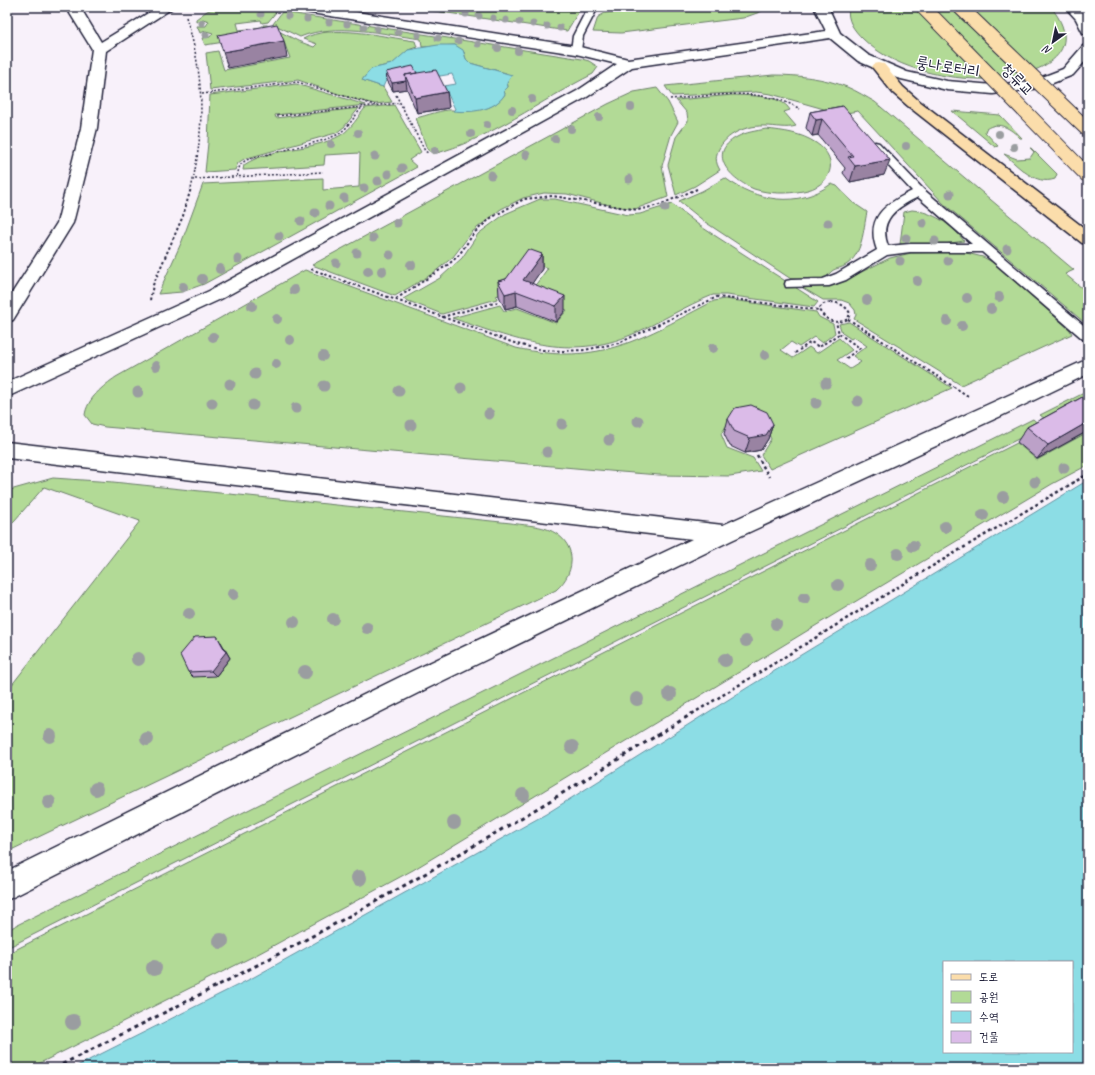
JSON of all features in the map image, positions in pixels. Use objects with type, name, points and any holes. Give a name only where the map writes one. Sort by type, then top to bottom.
[{"type":"main road","name":"청류교","points":[[923,7],[1088,176]]},
{"type":"main road","name":"청류교","points":[[960,7],[1088,130]]},
{"type":"main road","points":[[879,67],[898,90],[913,103],[1088,239]]},
{"type":"street","points":[[7,316],[65,224],[90,128],[99,49],[74,7]]},
{"type":"street","points":[[99,49],[167,7]]},
{"type":"street","points":[[298,7],[576,50],[628,63],[832,34]]},
{"type":"street","name":"룽나로터리","points":[[820,7],[824,22],[832,34],[847,48],[879,67],[918,80],[940,85],[961,88],[1003,89],[1022,87],[1055,78],[1078,65],[1088,49]]},
{"type":"street","points":[[1072,7],[1082,18],[1088,30]]},
{"type":"street","points":[[7,390],[215,294],[582,94],[628,63]]},
{"type":"street","points":[[7,886],[419,680],[724,534],[992,412],[1088,366]]},
{"type":"street","points":[[7,450],[724,534]]},
{"type":"lane","points":[[576,50],[578,36],[593,7]]},
{"type":"lane","points":[[865,135],[919,192],[1088,336]]},
{"type":"lane","points":[[884,251],[879,242],[878,232],[886,213],[898,202],[919,192]]},
{"type":"lane","points":[[791,284],[824,283],[841,277],[884,251],[910,248],[986,248]]},
{"type":"path","points":[[162,319],[149,298],[150,290],[174,240],[195,179],[203,128],[199,63],[192,31],[185,13]]},
{"type":"path","points":[[202,94],[297,82],[375,105]]},
{"type":"path","points":[[670,99],[754,94],[779,99],[794,104],[800,109]]},
{"type":"path","points":[[396,95],[425,151],[448,168]]},
{"type":"path","points":[[277,116],[400,103]]},
{"type":"path","points":[[237,176],[240,165],[246,160],[324,140],[339,134],[347,127],[363,106]]},
{"type":"path","points":[[195,179],[323,172]]},
{"type":"path","points":[[396,299],[437,274],[456,257],[475,232],[502,210],[523,199],[544,195],[567,196],[611,206],[639,210],[673,200],[698,189]]},
{"type":"path","points":[[292,253],[303,266],[517,344],[542,350],[585,350],[618,343],[637,336],[717,298],[819,310],[826,319],[836,322],[848,319],[992,412]]},
{"type":"path","points":[[441,317],[498,302]]},
{"type":"path","points":[[819,310],[823,304],[831,302],[840,303],[847,307],[850,313],[848,319]]},
{"type":"path","points":[[836,322],[839,334],[860,348],[845,360]]},
{"type":"path","points":[[796,353],[811,342],[819,347],[839,334]]},
{"type":"path","points":[[756,455],[770,477]]},
{"type":"path","points":[[55,1068],[262,962],[414,880],[620,760],[870,603],[1088,474]]},
{"type":"green space","points":[[218,7],[252,7],[277,11],[268,22],[262,23],[261,20],[237,23],[239,30],[248,29],[250,38],[205,45],[202,38],[210,37],[213,33],[206,31],[200,33],[197,26],[206,26],[209,21],[203,19],[196,22],[196,19],[207,11]]},
{"type":"green space","points":[[408,7],[576,7],[579,11],[567,31]]},
{"type":"green space","points":[[655,7],[767,7],[760,12],[743,18],[621,33],[593,32],[598,17],[605,13]]},
{"type":"green space","points":[[849,7],[1051,7],[1062,26],[1064,42],[1058,54],[1046,64],[1031,72],[995,79],[948,76],[902,64],[875,49],[863,39],[854,28],[848,12]]},
{"type":"green space","points":[[282,12],[582,59],[589,61],[598,67],[593,74],[494,130],[474,140],[433,154],[427,149],[416,118],[449,110],[474,111],[488,108],[500,100],[505,94],[504,91],[508,87],[506,73],[470,63],[466,59],[464,52],[455,45],[422,47],[421,39],[360,30],[329,30],[300,37],[273,24]]},
{"type":"green space","points":[[263,25],[267,25],[298,41],[314,47],[317,44],[303,39],[315,34],[328,32],[358,32],[415,41],[417,47],[408,50],[392,64],[371,69],[362,80],[383,87],[392,102],[375,104],[353,99],[298,80],[210,90],[206,53],[218,51],[224,70],[290,58],[279,33],[256,37],[254,28],[263,27]]},
{"type":"green space","points":[[773,75],[801,76],[829,81],[858,92],[875,102],[1074,270],[1065,274],[1088,293],[1088,322],[1085,323],[944,204],[858,111],[834,115],[824,109],[771,94],[756,92],[672,96],[665,86]]},
{"type":"green space","points":[[296,84],[366,105],[275,115],[276,118],[359,108],[344,127],[336,133],[244,159],[238,163],[235,170],[205,172],[210,95]]},
{"type":"green space","points":[[657,88],[668,102],[678,122],[671,135],[662,166],[668,197],[635,209],[613,206],[567,194],[544,193],[523,198],[501,209],[472,232],[453,257],[432,274],[395,296],[312,265],[608,104],[634,92]]},
{"type":"green space","points":[[733,95],[772,98],[780,101],[790,110],[784,112],[796,126],[760,126],[740,130],[724,142],[717,153],[716,161],[720,170],[695,186],[676,195],[668,165],[676,137],[688,121],[687,113],[676,100]]},
{"type":"green space","points":[[394,105],[421,152],[409,160],[417,167],[204,284],[182,292],[158,294],[182,241],[203,184],[323,178],[323,190],[359,187],[360,153],[325,155],[324,165],[243,170],[244,165],[255,159],[279,152],[318,144],[341,135],[351,126],[365,108]]},
{"type":"green space","points":[[952,111],[1000,115],[1022,138],[1004,127],[996,125],[991,126],[986,129],[985,132],[998,146],[995,147]]},
{"type":"green space","points":[[766,129],[798,135],[816,143],[829,157],[830,165],[826,179],[820,184],[803,191],[791,193],[772,193],[754,189],[738,179],[725,166],[723,151],[728,144],[740,135]]},
{"type":"green space","points":[[1030,148],[1057,174],[1055,179],[1041,180],[1027,174],[1004,154],[1017,159],[1030,158],[1034,152]]},
{"type":"green space","points":[[725,178],[750,192],[763,197],[777,199],[805,197],[818,192],[831,184],[837,186],[852,202],[867,212],[861,241],[856,255],[843,267],[833,270],[826,278],[812,280],[791,279],[705,222],[679,201],[702,191]]},
{"type":"green space","points":[[540,199],[555,199],[628,215],[640,214],[672,204],[700,226],[818,302],[814,307],[726,295],[713,295],[633,334],[610,342],[587,346],[564,347],[519,340],[452,318],[500,305],[504,311],[517,308],[556,323],[567,310],[528,295],[548,268],[527,262],[505,293],[496,296],[497,299],[442,314],[403,299],[440,278],[462,258],[478,234],[505,214]]},
{"type":"green space","points":[[912,210],[927,213],[941,220],[953,229],[964,241],[944,244],[900,244],[904,212]]},
{"type":"green space","points":[[962,252],[983,257],[994,263],[1070,330],[1072,334],[961,385],[854,319],[856,315],[855,310],[849,303],[841,300],[823,300],[803,288],[835,285],[890,258],[911,253]]},
{"type":"green space","points":[[305,270],[516,348],[546,353],[573,354],[620,346],[665,327],[714,301],[725,299],[816,312],[819,317],[833,324],[835,333],[822,343],[814,337],[799,347],[791,342],[781,350],[793,358],[809,347],[817,353],[839,338],[852,350],[837,360],[850,369],[861,362],[853,356],[867,346],[854,337],[851,339],[842,333],[839,324],[849,322],[952,388],[770,469],[761,455],[771,439],[764,425],[730,420],[721,434],[727,448],[753,458],[761,471],[730,476],[659,475],[105,427],[92,424],[85,415],[86,409],[96,393],[116,377]]},
{"type":"green space","points":[[1088,391],[1088,402],[1050,423],[1040,415]]},
{"type":"green space","points":[[1033,419],[1042,427],[7,948],[7,930]]},
{"type":"green space","points":[[1088,432],[1088,465],[1052,484],[858,600],[413,870],[256,955],[30,1068],[7,1068],[7,954],[1017,443],[1037,460]]},
{"type":"green space","points":[[53,478],[113,482],[534,526],[547,529],[557,534],[564,540],[569,548],[571,565],[568,574],[556,590],[7,852],[7,691],[140,521],[44,487],[7,529],[7,493],[10,490]]},
{"type":"water","points":[[438,45],[455,45],[463,50],[466,59],[470,63],[512,75],[507,83],[508,87],[504,91],[505,94],[501,100],[482,110],[467,112],[453,111],[455,109],[444,86],[456,84],[452,74],[434,77],[387,78],[383,87],[362,80],[371,69],[392,64],[408,50]]},
{"type":"water","points":[[1088,480],[1088,1068],[73,1068],[254,977],[546,814],[750,686]]},
{"type":"building","points":[[277,24],[284,41],[223,52],[218,35]]},
{"type":"building","points":[[413,66],[417,73],[405,75],[406,81],[392,83],[386,72]]},
{"type":"building","points":[[436,70],[447,92],[415,98],[405,75]]},
{"type":"building","points":[[843,106],[890,160],[855,166],[848,157],[853,156],[822,119],[816,120],[810,112]]},
{"type":"building","points":[[528,249],[542,254],[523,280],[565,296],[556,306],[516,291],[505,294],[498,281],[506,279]]},
{"type":"building","points":[[1088,394],[1088,422],[1048,445],[1027,427]]},
{"type":"building","points":[[751,405],[767,412],[773,424],[766,435],[750,438],[734,431],[728,419],[735,408]]},
{"type":"building","points":[[217,636],[226,652],[211,671],[188,672],[180,655],[195,637]]}]
